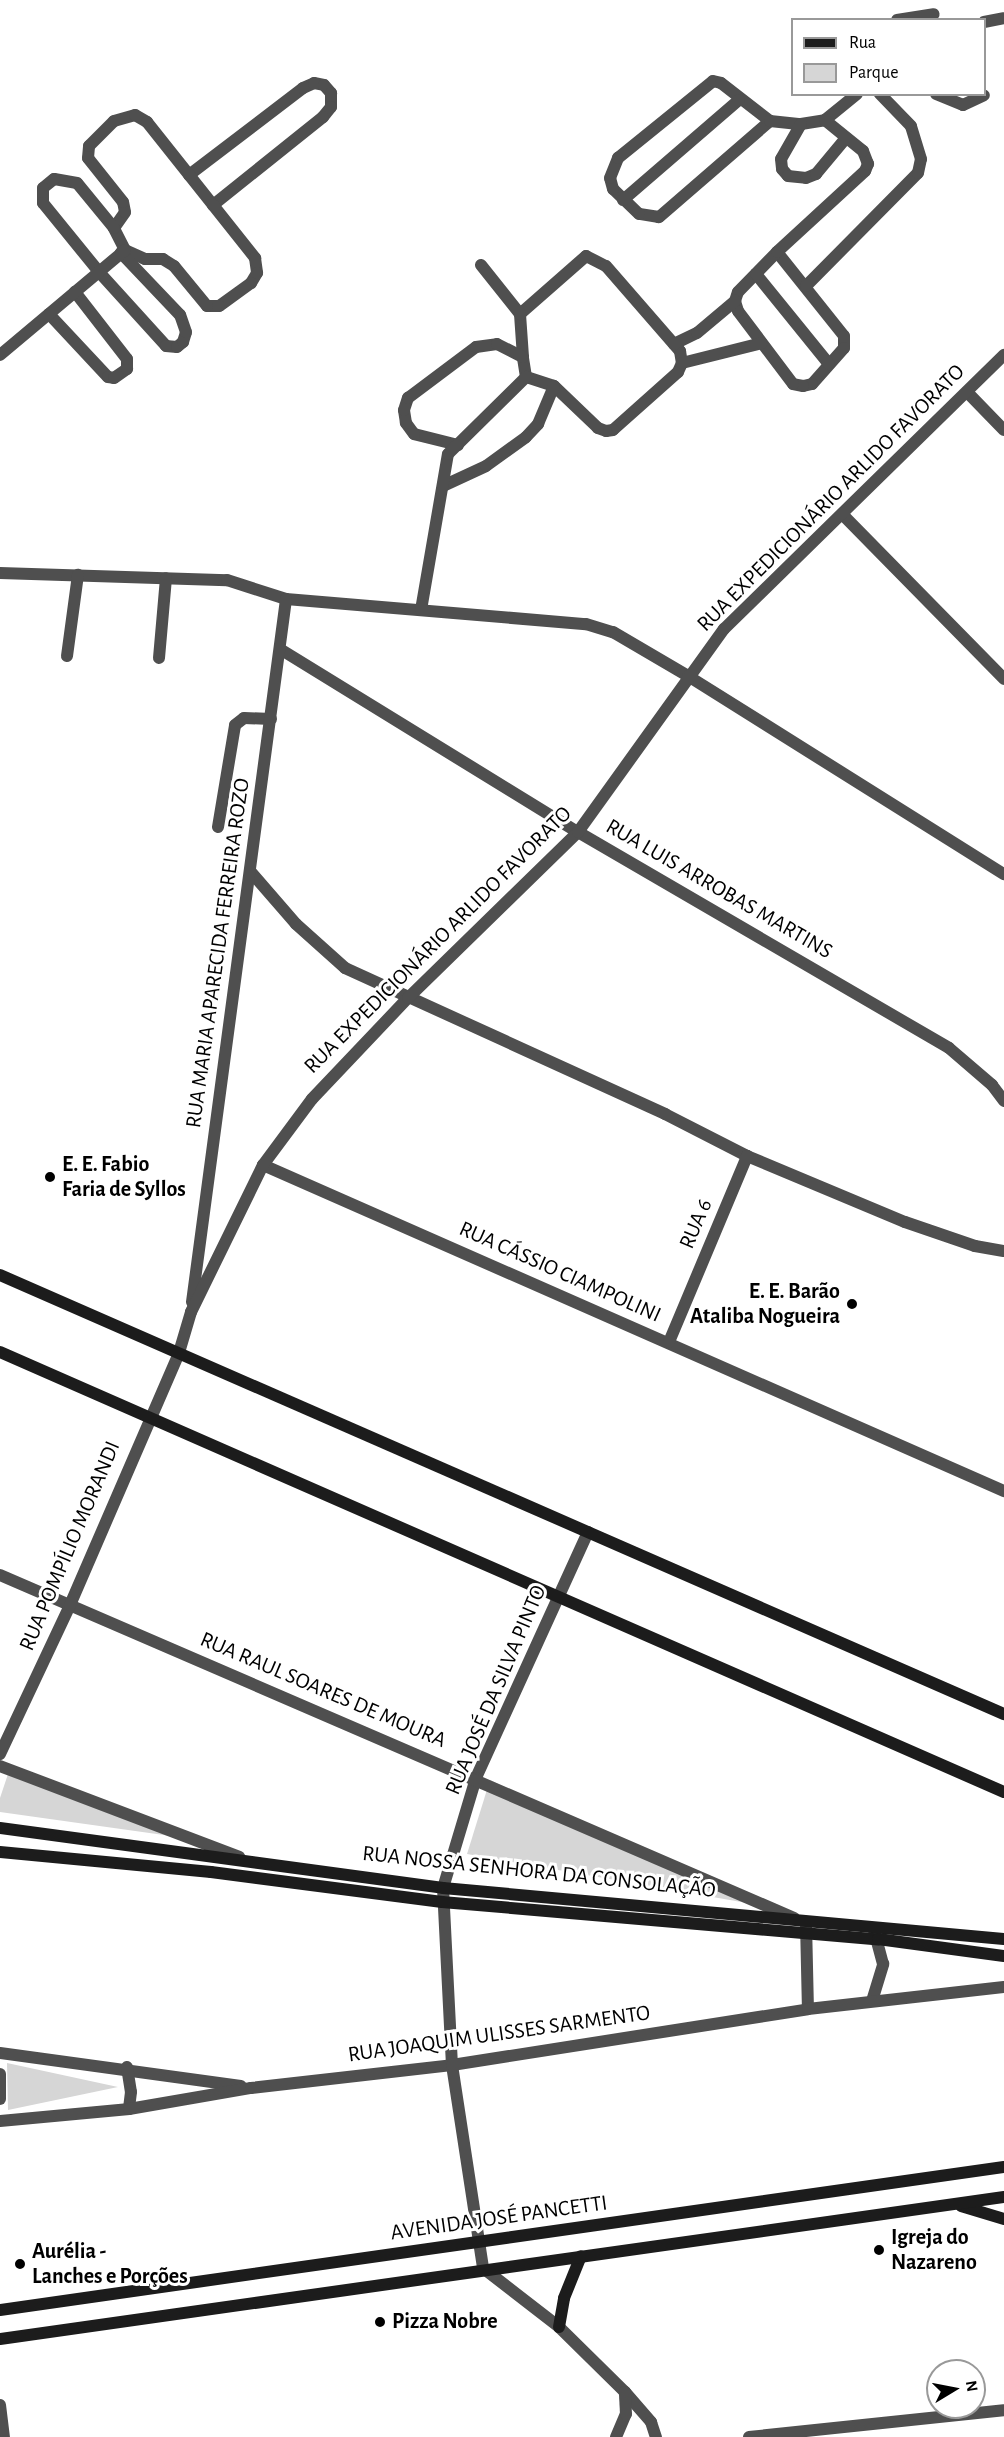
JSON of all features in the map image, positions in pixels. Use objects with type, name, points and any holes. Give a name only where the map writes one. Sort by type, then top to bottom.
[{"type":"street","points":[[933,17],[935,0]]},
{"type":"street","points":[[986,22],[1004,18]]},
{"type":"street","points":[[189,175],[303,88],[314,83],[324,85],[331,93],[331,107],[323,117],[213,205]]},
{"type":"street","points":[[770,122],[658,217],[639,214],[622,200],[610,178],[618,158],[706,85],[721,83],[739,100],[770,122],[801,124],[825,120],[855,96]]},
{"type":"street","points":[[837,96],[840,108]]},
{"type":"street","points":[[806,286],[918,173],[921,159],[911,126],[882,96]]},
{"type":"street","points":[[941,96],[963,105],[982,96]]},
{"type":"street","points":[[622,200],[739,100]]},
{"type":"street","points":[[114,228],[125,212],[123,202],[88,158],[90,146],[114,121],[135,114],[147,122],[255,258],[257,273],[251,283],[219,306],[207,306],[199,300],[174,266],[163,259],[145,259],[123,252]]},
{"type":"street","points":[[674,344],[697,333],[735,301],[777,252],[865,171],[867,157],[825,120]]},
{"type":"street","points":[[801,124],[781,159],[782,169],[788,176],[806,178],[816,174],[846,138]]},
{"type":"street","points":[[54,179],[77,183],[114,228],[123,252],[180,315],[186,332],[183,342],[177,347],[166,346],[99,272],[43,202],[43,188],[54,179]]},
{"type":"street","points":[[0,355],[123,252]]},
{"type":"street","points":[[735,301],[738,311],[793,384],[812,384],[844,348],[844,336],[777,252]]},
{"type":"street","points":[[520,315],[586,256],[606,266],[674,344],[682,363],[678,372],[613,430],[598,428],[554,386],[525,377]]},
{"type":"street","points":[[481,265],[520,315],[525,377]]},
{"type":"street","points":[[756,274],[830,364]]},
{"type":"street","points":[[49,314],[108,377],[114,378],[127,369],[127,360],[75,292]]},
{"type":"street","points":[[682,363],[762,343]]},
{"type":"street","points":[[458,445],[414,434],[405,416],[408,398],[476,347],[497,344],[523,357]]},
{"type":"street","name":"RUA EXPEDICIONÁRIO ARLIDO FAVORATO","points":[[178,1356],[191,1312],[263,1165],[312,1099],[408,998],[578,832],[671,708],[688,676],[724,629],[1004,355]]},
{"type":"street","points":[[421,610],[448,454],[525,377]]},
{"type":"street","points":[[442,486],[486,466],[526,437],[538,424],[554,386]]},
{"type":"street","points":[[967,392],[1004,430]]},
{"type":"street","points":[[843,515],[1004,679]]},
{"type":"street","points":[[0,573],[227,580],[286,599],[586,624],[613,632],[688,676],[1004,874]]},
{"type":"street","points":[[67,656],[78,575]]},
{"type":"street","points":[[159,658],[166,578]]},
{"type":"street","name":"RUA MARIA APARECIDA FERREIRA ROZO","points":[[191,1312],[286,599]]},
{"type":"street","name":"RUA LUIS ARROBAS MARTINS","points":[[280,649],[578,832],[949,1048],[992,1084],[1004,1101]]},
{"type":"street","points":[[218,827],[235,724],[243,718],[271,719]]},
{"type":"street","points":[[250,871],[296,924],[345,969],[665,1114],[747,1156],[904,1222],[975,1246],[1004,1251]]},
{"type":"street","name":"RUA 6","points":[[669,1342],[747,1156]]},
{"type":"street","name":"RUA CÁSSIO CIAMPOLINI","points":[[263,1165],[1004,1491]]},
{"type":"street","points":[[0,1275],[178,1356],[1004,1714]]},
{"type":"street","points":[[0,1352],[560,1594],[1004,1792]]},
{"type":"street","name":"RUA POMPÍLIO MORANDI","points":[[0,1754],[70,1605],[150,1416],[178,1356]]},
{"type":"street","name":"RUA JOSÉ DA SILVA PINTO","points":[[483,2268],[452,2065],[443,1888],[476,1778],[588,1532]]},
{"type":"street","name":"RUA RAUL SOARES DE MOURA","points":[[0,1575],[800,1919]]},
{"type":"street","points":[[0,1766],[239,1857]]},
{"type":"street","name":"RUA NOSSA SENHORA DA CONSOLAÇÃO","points":[[0,1828],[239,1857],[443,1888],[1004,1939]]},
{"type":"street","name":"RUA NOSSA SENHORA DA CONSOLAÇÃO","points":[[0,1852],[211,1872],[442,1902],[806,1935],[878,1939],[1004,1956]]},
{"type":"street","points":[[800,1919],[806,1935],[808,2009]]},
{"type":"street","points":[[871,1926],[878,1939],[884,1964],[872,2001]]},
{"type":"street","name":"RUA JOAQUIM ULISSES SARMENTO","points":[[0,2121],[129,2109],[251,2088],[452,2065],[808,2009],[1004,1988]]},
{"type":"street","points":[[0,2053],[127,2067],[251,2088]]},
{"type":"street","points":[[127,2067],[131,2092],[129,2109]]},
{"type":"street","points":[[0,2074],[0,2099]]},
{"type":"street","name":"AVENIDA JOSÉ PANCETTI","points":[[0,2310],[1004,2167]]},
{"type":"street","points":[[0,2339],[483,2268],[1004,2197]]},
{"type":"street","points":[[957,2204],[1004,2219]]},
{"type":"street","points":[[559,2327],[564,2298],[580,2256]]},
{"type":"street","points":[[483,2268],[559,2327],[625,2392],[651,2422],[656,2437]]},
{"type":"street","points":[[616,2437],[626,2414],[625,2392]]},
{"type":"street","points":[[0,2405],[4,2437]]},
{"type":"street","points":[[749,2437],[1004,2410]]},
{"type":"green space","points":[[11,1765],[185,1838],[0,1812],[0,1798]]},
{"type":"green space","points":[[490,1780],[747,1903],[467,1854]]},
{"type":"green space","points":[[7,2063],[118,2087],[8,2110]]},
{"type":"place","name":"E. E. Fabio Faria de Syllos","points":[[50,1177]]},
{"type":"place","name":"E. E. Barão Ataliba Nogueira","points":[[852,1304]]},
{"type":"place","name":"Igreja do Nazareno","points":[[879,2250]]},
{"type":"place","name":"Aurélia - Lanches e Porções","points":[[20,2264]]},
{"type":"place","name":"Pizza Nobre","points":[[380,2322]]}]
